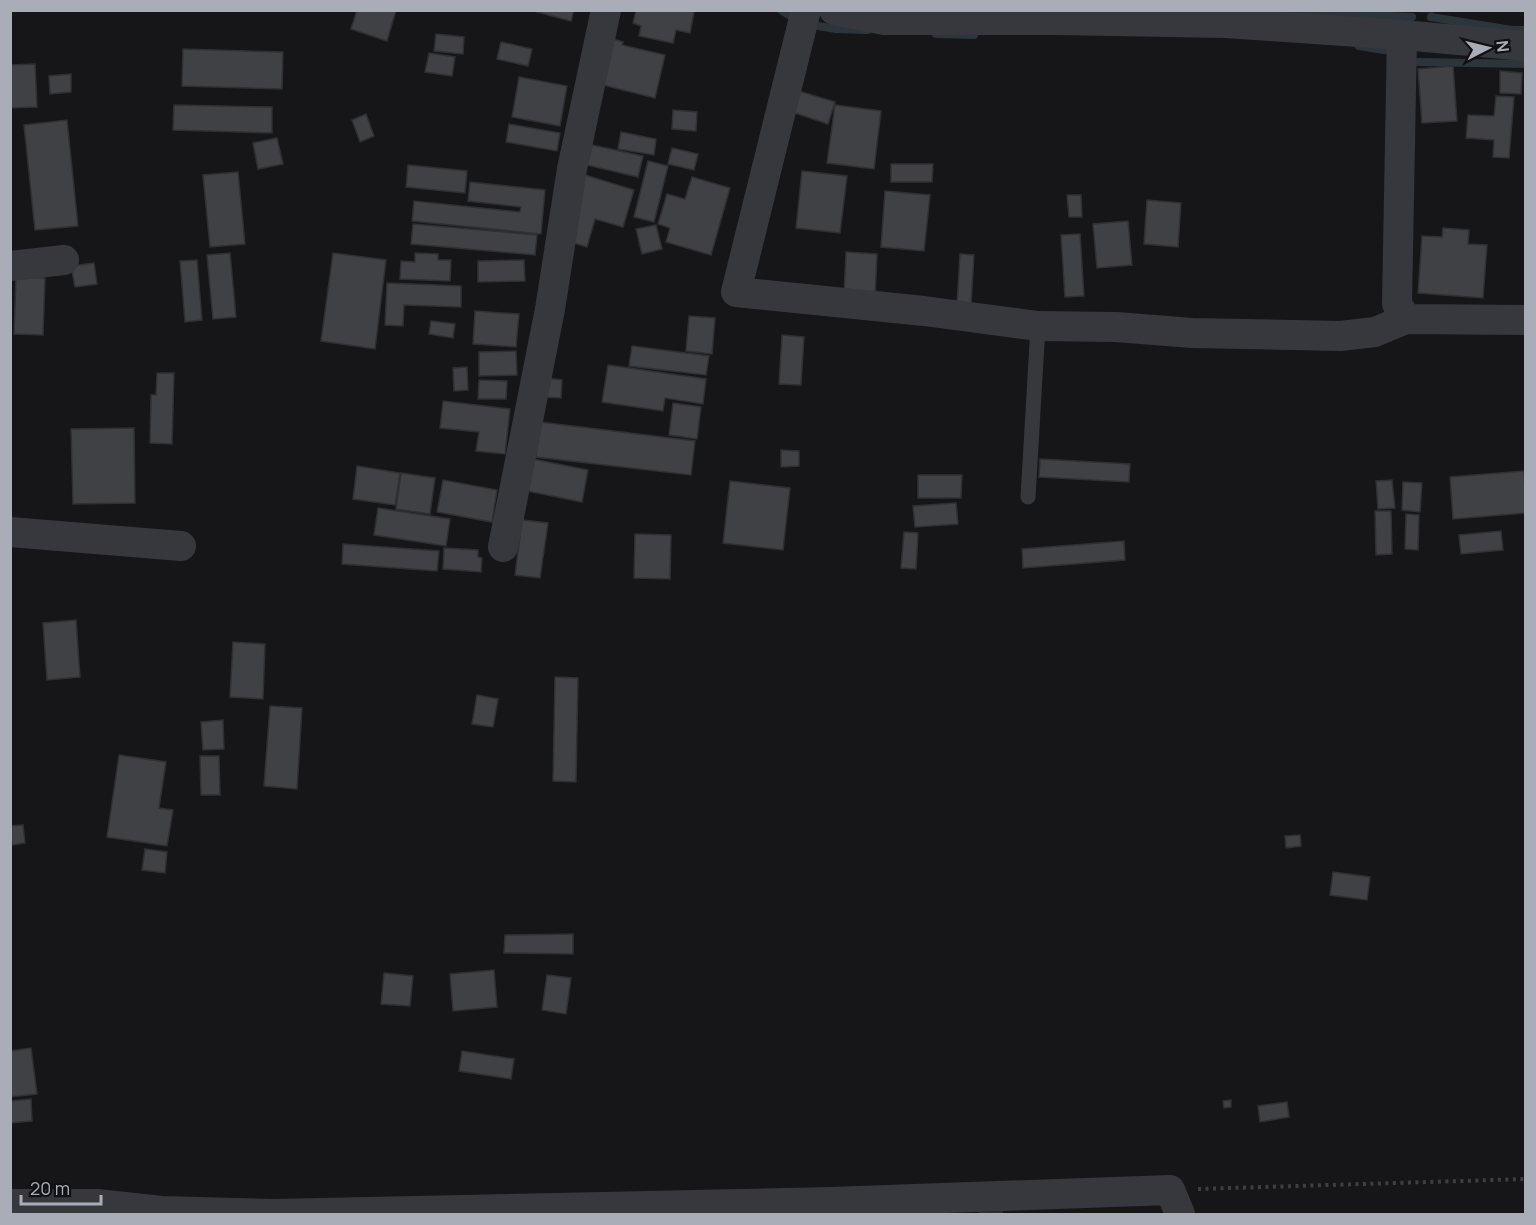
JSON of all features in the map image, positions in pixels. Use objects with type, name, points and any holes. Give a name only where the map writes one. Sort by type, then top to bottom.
[{"type":"street","points":[[503,547],[550,309],[572,169],[606,10]]},
{"type":"street","points":[[806,10],[736,292],[1038,326],[1116,327],[1192,333],[1340,336],[1375,332],[1406,319],[1526,320]]},
{"type":"street","points":[[834,10],[884,21],[1056,20],[1226,23],[1526,46]]},
{"type":"street","points":[[1402,35],[1397,304],[1406,319]]},
{"type":"street","points":[[10,266],[64,260]]},
{"type":"street","points":[[10,532],[181,546]]},
{"type":"street","points":[[10,1204],[96,1210],[273,1214],[473,1212],[831,1202],[1175,1202]]},
{"type":"lane","points":[[1028,496],[1038,326]]},
{"type":"path","points":[[1175,1202],[1526,1179]]},
{"type":"building","points":[[357,10],[396,10],[387,41],[351,29]]},
{"type":"building","points":[[530,10],[574,10],[571,21]]},
{"type":"building","points":[[636,10],[694,12],[690,33],[676,30],[673,43],[639,36],[641,26],[633,23]]},
{"type":"building","points":[[1389,10],[1433,10],[1433,12]]},
{"type":"building","points":[[436,34],[464,37],[463,54],[434,51]]},
{"type":"building","points":[[610,38],[623,42],[622,45],[665,55],[655,98],[599,84]]},
{"type":"building","points":[[501,42],[532,49],[528,66],[497,59]]},
{"type":"building","points":[[183,49],[283,52],[282,89],[182,86]]},
{"type":"building","points":[[429,53],[455,57],[452,76],[425,72]]},
{"type":"building","points":[[35,64],[37,107],[10,108],[10,65]]},
{"type":"building","points":[[1453,66],[1457,121],[1422,123],[1418,69]]},
{"type":"building","points":[[1500,71],[1522,73],[1521,94],[1500,93]]},
{"type":"building","points":[[71,74],[71,92],[50,94],[49,76]]},
{"type":"building","points":[[519,77],[567,86],[560,126],[512,117]]},
{"type":"building","points":[[792,89],[835,102],[828,124],[786,110]]},
{"type":"building","points":[[1496,96],[1514,97],[1509,158],[1493,157],[1494,140],[1466,138],[1468,115],[1494,116]]},
{"type":"building","points":[[174,105],[272,107],[272,133],[173,130]]},
{"type":"building","points":[[835,105],[881,111],[874,169],[827,163]]},
{"type":"building","points":[[673,110],[697,112],[696,131],[672,129]]},
{"type":"building","points":[[366,114],[374,136],[360,142],[352,120]]},
{"type":"building","points":[[67,120],[78,226],[35,230],[24,125]]},
{"type":"building","points":[[509,124],[560,133],[557,151],[506,142]]},
{"type":"building","points":[[621,132],[656,139],[654,155],[618,149]]},
{"type":"building","points":[[277,138],[283,164],[258,169],[253,143]]},
{"type":"building","points":[[592,145],[643,156],[638,177],[587,165]]},
{"type":"building","points":[[672,148],[698,154],[694,170],[668,164]]},
{"type":"building","points":[[648,161],[668,166],[654,222],[634,217]]},
{"type":"building","points":[[891,164],[933,164],[932,182],[891,182]]},
{"type":"building","points":[[408,165],[467,171],[465,193],[406,187]]},
{"type":"building","points":[[802,171],[847,176],[840,233],[796,228]]},
{"type":"building","points":[[238,172],[245,244],[210,247],[203,175]]},
{"type":"building","points":[[585,175],[634,190],[623,227],[595,219],[587,247],[565,240]]},
{"type":"building","points":[[692,177],[730,188],[711,255],[666,242],[670,228],[658,224],[667,194],[685,199]]},
{"type":"building","points":[[470,182],[545,190],[541,234],[412,221],[414,201],[520,212],[521,207],[468,201]]},
{"type":"building","points":[[885,191],[930,195],[924,251],[881,247]]},
{"type":"building","points":[[1067,195],[1081,195],[1082,217],[1069,217]]},
{"type":"building","points":[[1147,200],[1181,203],[1178,247],[1144,244]]},
{"type":"building","points":[[1128,221],[1132,265],[1097,268],[1093,224]]},
{"type":"building","points":[[413,224],[537,235],[535,255],[411,244]]},
{"type":"building","points":[[656,225],[662,249],[642,254],[636,229]]},
{"type":"building","points":[[1443,228],[1469,230],[1468,244],[1487,245],[1483,298],[1418,293],[1422,236],[1442,237]]},
{"type":"building","points":[[1080,234],[1084,296],[1065,297],[1061,235]]},
{"type":"building","points":[[846,252],[877,254],[875,297],[844,295]]},
{"type":"building","points":[[230,253],[236,317],[213,319],[207,255]]},
{"type":"building","points":[[333,253],[386,260],[375,349],[321,341]]},
{"type":"building","points":[[415,253],[438,254],[438,260],[451,260],[450,281],[400,279],[401,261],[415,262]]},
{"type":"building","points":[[960,254],[974,255],[971,305],[957,304]]},
{"type":"building","points":[[197,260],[202,320],[185,322],[180,261]]},
{"type":"building","points":[[524,260],[525,281],[478,282],[478,261]]},
{"type":"building","points":[[94,263],[97,284],[75,287],[71,266]]},
{"type":"building","points":[[16,277],[45,278],[43,335],[14,334]]},
{"type":"building","points":[[387,283],[461,286],[461,307],[404,305],[403,326],[385,325]]},
{"type":"building","points":[[475,311],[519,314],[516,347],[473,344]]},
{"type":"building","points":[[689,316],[715,318],[712,354],[686,351]]},
{"type":"building","points":[[431,321],[455,324],[453,338],[429,334]]},
{"type":"building","points":[[782,335],[804,337],[801,385],[779,384]]},
{"type":"building","points":[[632,346],[709,356],[706,375],[629,366]]},
{"type":"building","points":[[516,351],[517,375],[479,376],[479,352]]},
{"type":"building","points":[[608,365],[706,379],[703,404],[665,398],[663,411],[602,402]]},
{"type":"building","points":[[467,367],[468,390],[454,391],[453,368]]},
{"type":"building","points":[[157,373],[174,373],[172,444],[150,443],[151,395],[156,395]]},
{"type":"building","points":[[545,378],[562,380],[561,398],[543,397]]},
{"type":"building","points":[[479,380],[507,381],[506,399],[478,399]]},
{"type":"building","points":[[443,401],[510,409],[505,454],[476,451],[479,432],[440,428]]},
{"type":"building","points":[[673,403],[701,407],[697,439],[669,435]]},
{"type":"building","points":[[540,422],[695,441],[691,475],[536,457]]},
{"type":"building","points":[[134,428],[135,503],[73,504],[71,429]]},
{"type":"building","points":[[781,450],[799,451],[799,466],[781,467]]},
{"type":"building","points":[[533,459],[588,470],[582,502],[527,491]]},
{"type":"building","points":[[1040,459],[1130,464],[1129,482],[1039,477]]},
{"type":"building","points":[[357,466],[400,473],[395,505],[353,499]]},
{"type":"building","points":[[1524,471],[1526,513],[1453,519],[1450,477]]},
{"type":"building","points":[[401,473],[435,478],[430,514],[396,509]]},
{"type":"building","points":[[918,475],[962,475],[961,498],[918,498]]},
{"type":"building","points":[[443,480],[497,490],[492,522],[437,512]]},
{"type":"building","points":[[1392,480],[1395,508],[1378,509],[1376,481]]},
{"type":"building","points":[[730,481],[790,488],[783,550],[723,543]]},
{"type":"building","points":[[1403,482],[1422,483],[1420,512],[1402,510]]},
{"type":"building","points":[[956,503],[958,524],[915,527],[913,506]]},
{"type":"building","points":[[378,508],[450,519],[446,546],[374,535]]},
{"type":"building","points":[[1375,511],[1391,511],[1392,554],[1376,555]]},
{"type":"building","points":[[1406,514],[1419,515],[1418,550],[1405,549]]},
{"type":"building","points":[[522,520],[548,523],[540,578],[515,575]]},
{"type":"building","points":[[1501,531],[1503,550],[1461,554],[1459,535]]},
{"type":"building","points":[[904,532],[918,533],[916,569],[901,568]]},
{"type":"building","points":[[635,534],[671,535],[670,579],[634,578]]},
{"type":"building","points":[[1124,541],[1125,560],[1023,568],[1022,549]]},
{"type":"building","points":[[343,544],[439,551],[437,571],[342,564]]},
{"type":"building","points":[[444,548],[478,550],[478,557],[482,558],[481,572],[443,569]]},
{"type":"building","points":[[76,620],[80,677],[47,680],[43,623]]},
{"type":"building","points":[[233,642],[265,644],[263,699],[230,697]]},
{"type":"building","points":[[555,677],[578,678],[576,782],[553,781]]},
{"type":"building","points":[[477,695],[498,699],[493,727],[472,724]]},
{"type":"building","points":[[270,706],[302,708],[297,789],[264,786]]},
{"type":"building","points":[[223,720],[224,749],[203,750],[201,722]]},
{"type":"building","points":[[119,755],[166,762],[159,808],[173,810],[167,846],[107,837]]},
{"type":"building","points":[[200,756],[219,756],[220,795],[201,795]]},
{"type":"building","points":[[23,825],[25,843],[12,845],[10,826]]},
{"type":"building","points":[[1300,835],[1301,846],[1286,848],[1285,836]]},
{"type":"building","points":[[145,849],[167,852],[165,873],[142,870]]},
{"type":"building","points":[[1333,872],[1370,877],[1367,900],[1330,895]]},
{"type":"building","points":[[573,934],[573,954],[504,953],[505,935]]},
{"type":"building","points":[[494,970],[497,1007],[453,1011],[450,974]]},
{"type":"building","points":[[384,973],[413,976],[410,1006],[381,1004]]},
{"type":"building","points":[[547,975],[571,978],[566,1014],[542,1010]]},
{"type":"building","points":[[31,1048],[37,1094],[10,1097],[10,1051]]},
{"type":"building","points":[[462,1051],[514,1059],[511,1079],[459,1071]]},
{"type":"building","points":[[31,1099],[32,1121],[10,1123],[10,1101]]},
{"type":"building","points":[[1231,1100],[1231,1107],[1224,1108],[1223,1101]]},
{"type":"building","points":[[1287,1102],[1289,1117],[1260,1122],[1258,1106]]},
{"type":"building","points":[[1002,1212],[1002,1214],[979,1214],[979,1213]]},
{"type":"waterway","points":[[781,10],[789,15]]},
{"type":"waterway","points":[[1265,10],[1412,17]]},
{"type":"waterway","points":[[1431,17],[1512,30],[1526,30]]},
{"type":"waterway","points":[[812,25],[836,29],[867,30]]},
{"type":"waterway","points":[[936,34],[974,35]]},
{"type":"waterway","points":[[1359,46],[1391,51],[1393,56]]},
{"type":"waterway","points":[[1418,62],[1526,64]]}]
